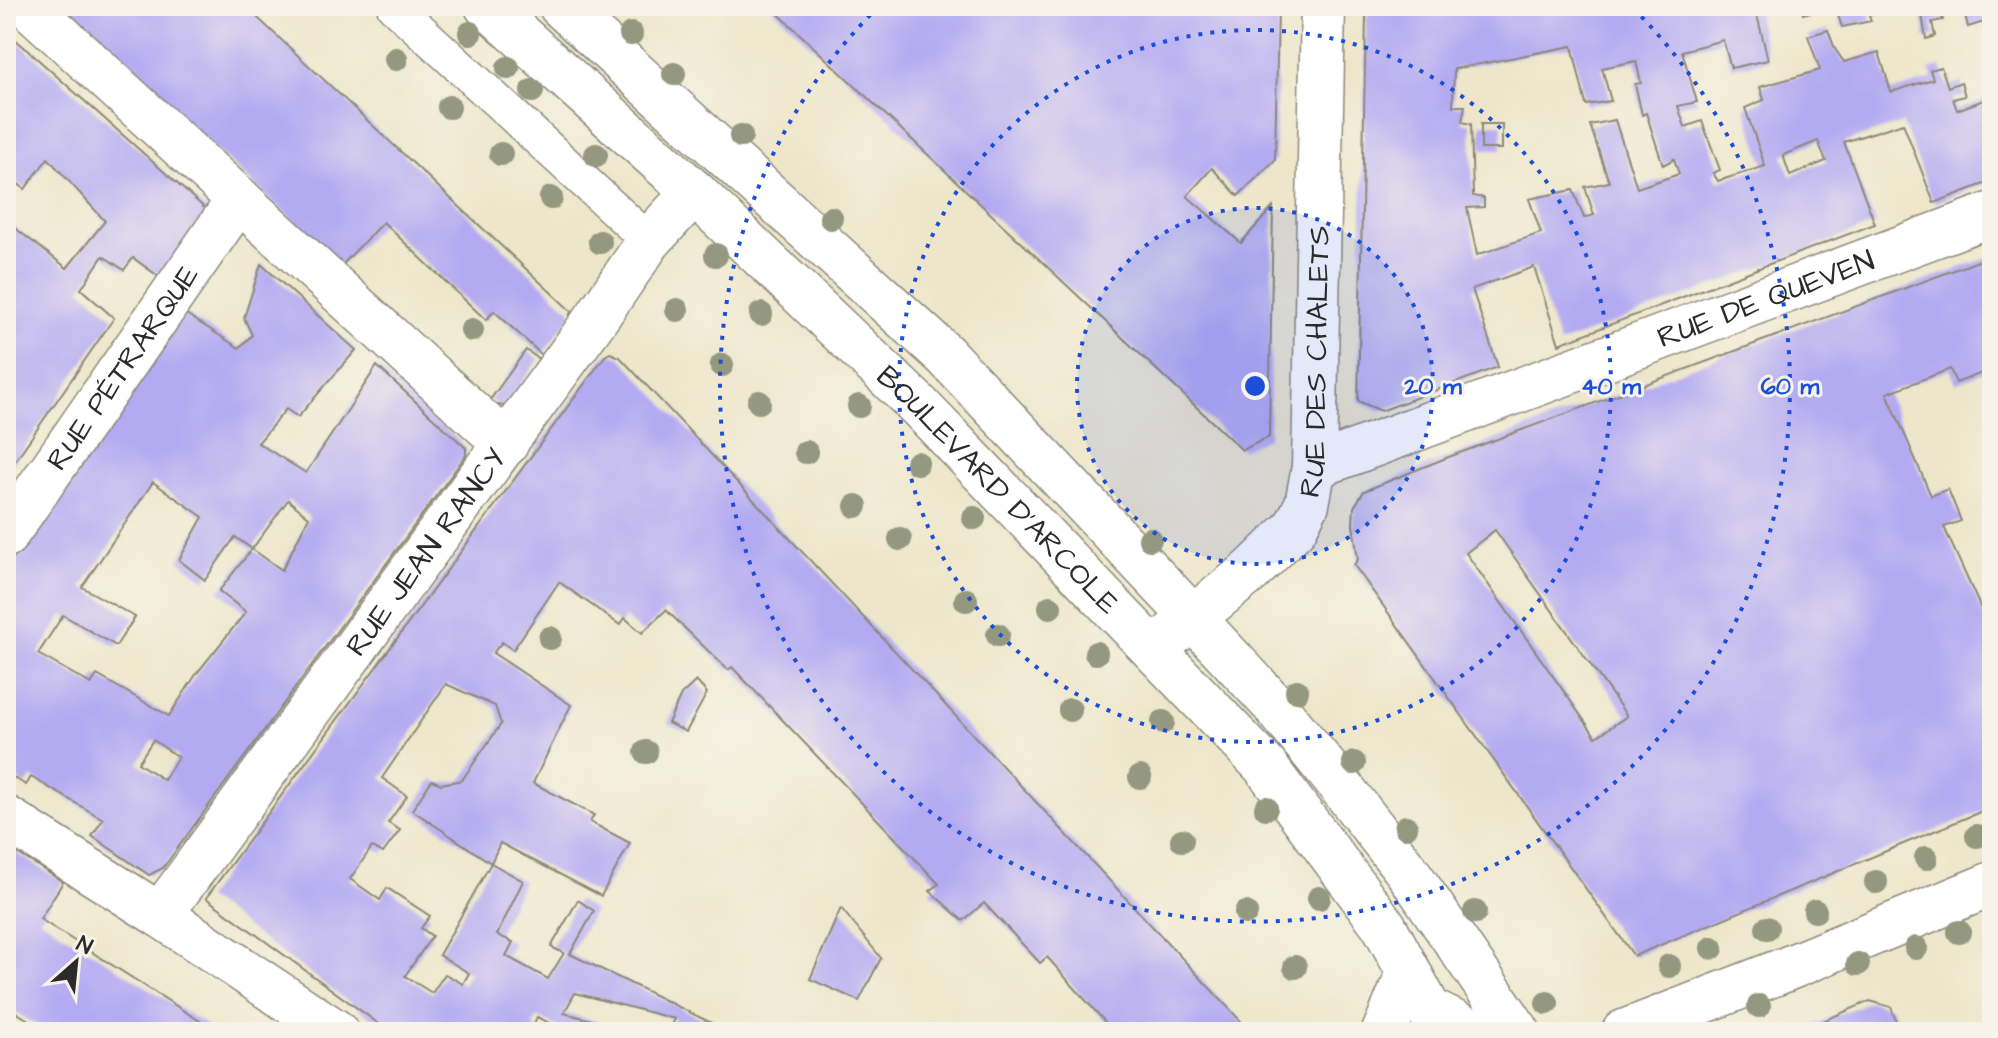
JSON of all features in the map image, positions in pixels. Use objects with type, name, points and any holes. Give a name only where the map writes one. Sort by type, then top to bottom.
[{"type":"street","points":[[28,6],[506,444]]},
{"type":"street","name":"BOULEVARD D'ARCOLE","points":[[487,6],[694,192],[918,405],[1265,766],[1384,926],[1435,1021]]},
{"type":"street","name":"BOULEVARD D'ARCOLE","points":[[561,6],[945,355],[1194,619],[1276,707],[1342,788],[1410,875],[1518,1032]]},
{"type":"street","name":"RUE DES CHALETS","points":[[1154,649],[1251,571],[1295,528],[1307,504],[1314,467],[1323,6]]},
{"type":"street","name":"RUE JEAN RANCY","points":[[160,915],[506,444],[649,241],[694,192]]},
{"type":"street","name":"RUE PÉTRARQUE","points":[[6,535],[239,199]]},
{"type":"street","name":"RUE DE QUEVEN","points":[[1314,467],[1992,214]]},
{"type":"street","points":[[6,818],[160,915],[336,1032]]},
{"type":"street","points":[[1624,1032],[1992,884]]},
{"type":"street","points":[[1384,1032],[1409,972]]},
{"type":"street","points":[[1435,1021],[1473,1032]]},
{"type":"lane","points":[[394,6],[649,241]]},
{"type":"building","points":[[58,6],[245,6],[571,311],[569,318],[542,355],[494,311],[486,320],[383,222],[342,265]]},
{"type":"building","points":[[770,6],[1278,6],[1275,160],[1238,196],[1212,168],[1187,196],[1241,243],[1273,207],[1269,437],[1242,450]]},
{"type":"building","points":[[1376,6],[1794,6],[1757,15],[1768,60],[1731,68],[1723,40],[1682,51],[1697,102],[1678,106],[1685,127],[1702,121],[1720,170],[1713,173],[1718,181],[1765,166],[1745,108],[1764,100],[1760,87],[1820,70],[1808,36],[1828,30],[1844,62],[1879,52],[1891,92],[1933,79],[1930,70],[1941,67],[1948,87],[1961,82],[1965,96],[1953,99],[1957,110],[1992,97],[1992,181],[1934,203],[1903,123],[1844,142],[1875,224],[1559,344],[1534,267],[1472,289],[1498,367],[1381,411],[1358,401],[1366,17]],"holes":[[[1572,46],[1586,105],[1611,101],[1602,68],[1636,61],[1641,83],[1635,84],[1642,115],[1646,113],[1663,165],[1674,159],[1679,174],[1637,188],[1615,120],[1590,125],[1609,182],[1585,187],[1594,215],[1584,218],[1573,190],[1529,199],[1541,233],[1477,255],[1467,208],[1484,207],[1484,198],[1473,196],[1471,124],[1462,122],[1465,106],[1453,106],[1454,69]],[[1818,141],[1826,161],[1790,176],[1783,155]]]},
{"type":"building","points":[[1800,6],[1829,6],[1829,7],[1803,14]]},
{"type":"building","points":[[1835,6],[1881,6],[1881,12],[1869,14],[1871,21],[1842,27]]},
{"type":"building","points":[[1963,6],[1984,6],[1987,21],[1968,27]]},
{"type":"building","points":[[1940,11],[1943,20],[1932,22],[1935,36],[1926,39],[1922,15]]},
{"type":"building","points":[[6,31],[208,211],[161,278],[133,258],[124,270],[103,256],[81,289],[114,318],[6,474],[6,221],[67,268],[105,221],[48,158],[25,189],[6,175]]},
{"type":"building","points":[[1481,124],[1502,124],[1502,149],[1481,149]]},
{"type":"building","points":[[1992,256],[1992,369],[1956,383],[1950,369],[1887,393],[1931,496],[1948,489],[1961,521],[1944,527],[1992,633],[1992,807],[1634,956],[1354,565],[1358,559],[1354,507],[1364,491]],"holes":[[[1495,530],[1627,716],[1596,737],[1466,553]]]},
{"type":"building","points":[[261,264],[356,350],[298,417],[286,409],[258,443],[306,473],[377,366],[466,448],[466,455],[163,868],[149,875],[92,836],[103,819],[31,777],[26,785],[6,773],[6,568],[183,312],[239,348],[252,335],[244,318]],"holes":[[[153,482],[203,517],[179,560],[205,580],[235,537],[252,549],[219,591],[246,612],[197,673],[169,716],[97,675],[91,684],[38,654],[63,615],[116,646],[135,617],[82,587]],[[288,500],[309,517],[282,570],[252,549]],[[153,740],[178,757],[164,780],[138,763]]]},
{"type":"building","points":[[526,350],[539,359],[505,406],[497,405],[490,400]]},
{"type":"building","points":[[610,353],[620,357],[1251,1032],[1114,1032],[1047,957],[1040,963],[984,903],[963,921],[930,891],[939,884],[732,667],[728,670],[666,610],[642,633],[625,618],[620,625],[559,582],[513,650],[502,642],[493,653],[571,705],[533,783],[594,815],[590,822],[630,843],[601,896],[500,843],[491,863],[523,881],[497,935],[513,942],[506,956],[548,979],[564,953],[551,947],[578,900],[594,911],[570,954],[730,1032],[669,1031],[675,1019],[575,993],[564,1013],[640,1032],[554,1032],[557,1027],[537,1017],[533,1027],[542,1032],[390,1032],[206,898]],"holes":[[[446,684],[495,706],[501,724],[462,780],[441,784],[432,780],[412,810],[491,863],[439,955],[469,973],[463,984],[445,974],[432,993],[405,976],[432,936],[421,928],[430,916],[387,888],[380,900],[350,879],[372,847],[383,853],[400,830],[388,823],[407,796],[382,778]]]},
{"type":"building","points":[[696,681],[707,693],[686,732],[668,723],[681,695]]},
{"type":"building","points":[[6,846],[63,882],[40,919],[217,1032],[48,1032],[6,1006]]},
{"type":"building","points":[[841,908],[881,958],[859,1001],[810,979]]},
{"type":"building","points":[[1870,1001],[1891,1007],[1900,1032],[1797,1032]]}]
